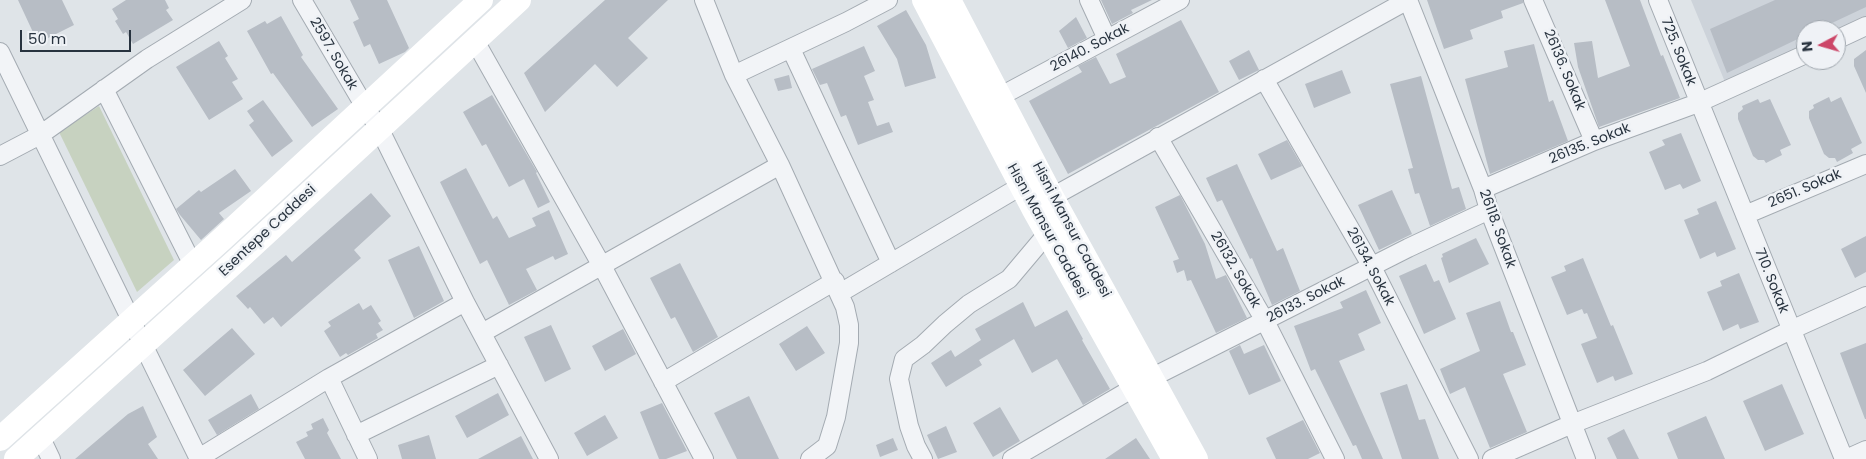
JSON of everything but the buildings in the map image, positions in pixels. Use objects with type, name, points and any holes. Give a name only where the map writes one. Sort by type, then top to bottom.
[{"type":"main road","name":"Esentepe Caddesi","points":[[0,438],[193,266],[481,0]]},
{"type":"main road","name":"Esentepe Caddesi","points":[[16,459],[519,0]]},
{"type":"main road","name":"Hısnı Mansur Caddesi","points":[[924,0],[1048,234],[1143,382],[1174,459]]},
{"type":"main road","name":"Hisni Mansur Caddesi","points":[[949,0],[1052,197],[1143,382],[1196,459]]},
{"type":"street","points":[[0,156],[40,135],[147,59],[242,0]]},
{"type":"street","name":"2597. Sokak","points":[[302,0],[364,107],[379,128],[465,302],[549,459]]},
{"type":"street","points":[[704,0],[734,75],[780,165],[838,287],[845,307],[849,325],[849,343],[831,452],[810,459]]},
{"type":"street","points":[[734,75],[888,0]]},
{"type":"street","points":[[1089,0],[1107,39]]},
{"type":"street","name":"26140. Sokak","points":[[999,97],[1180,0]]},
{"type":"street","points":[[1052,197],[1408,0]]},
{"type":"street","name":"26118. Sokak","points":[[1408,0],[1483,189],[1489,210],[1586,459]]},
{"type":"street","name":"26136. Sokak","points":[[1533,0],[1594,141]]},
{"type":"street","name":"725. Sokak","points":[[1658,0],[1698,103]]},
{"type":"street","points":[[1846,35],[1866,26]]},
{"type":"street","points":[[475,41],[602,266],[704,459]]},
{"type":"street","points":[[791,48],[891,263]]},
{"type":"street","points":[[0,52],[199,458],[329,378],[465,302]]},
{"type":"street","name":"26135. Sokak","points":[[1483,189],[1594,141],[1698,103],[1796,59]]},
{"type":"street","name":"26134. Sokak","points":[[1264,80],[1372,267],[1469,459]]},
{"type":"street","points":[[104,89],[193,266]]},
{"type":"street","name":"710. Sokak","points":[[1698,103],[1845,459]]},
{"type":"street","name":"26132. Sokak","points":[[1158,138],[1265,321],[1335,459]]},
{"type":"street","name":"2651. Sokak","points":[[1745,215],[1866,164]]},
{"type":"street","points":[[482,333],[780,165]]},
{"type":"street","points":[[663,382],[838,287],[891,263],[1021,186]]},
{"type":"street","name":"26133. Sokak","points":[[1012,459],[1143,382],[1489,210]]},
{"type":"street","points":[[923,459],[909,426],[899,379],[904,359],[924,345],[969,304],[1009,279],[1048,234]]},
{"type":"street","points":[[1492,459],[1572,424],[1707,371],[1866,296]]},
{"type":"street","points":[[356,435],[499,365]]},
{"type":"street","points":[[329,378],[368,459]]},
{"type":"street","points":[[40,438],[51,459]]},
{"type":"street","points":[[1845,459],[1866,450]]},
{"type":"shaded area","points":[[1691,0],[1866,0],[1866,17],[1846,26],[1846,20],[1796,20],[1796,50],[1725,82]]},
{"type":"green space","points":[[99,106],[174,260],[137,292],[59,132]]}]
